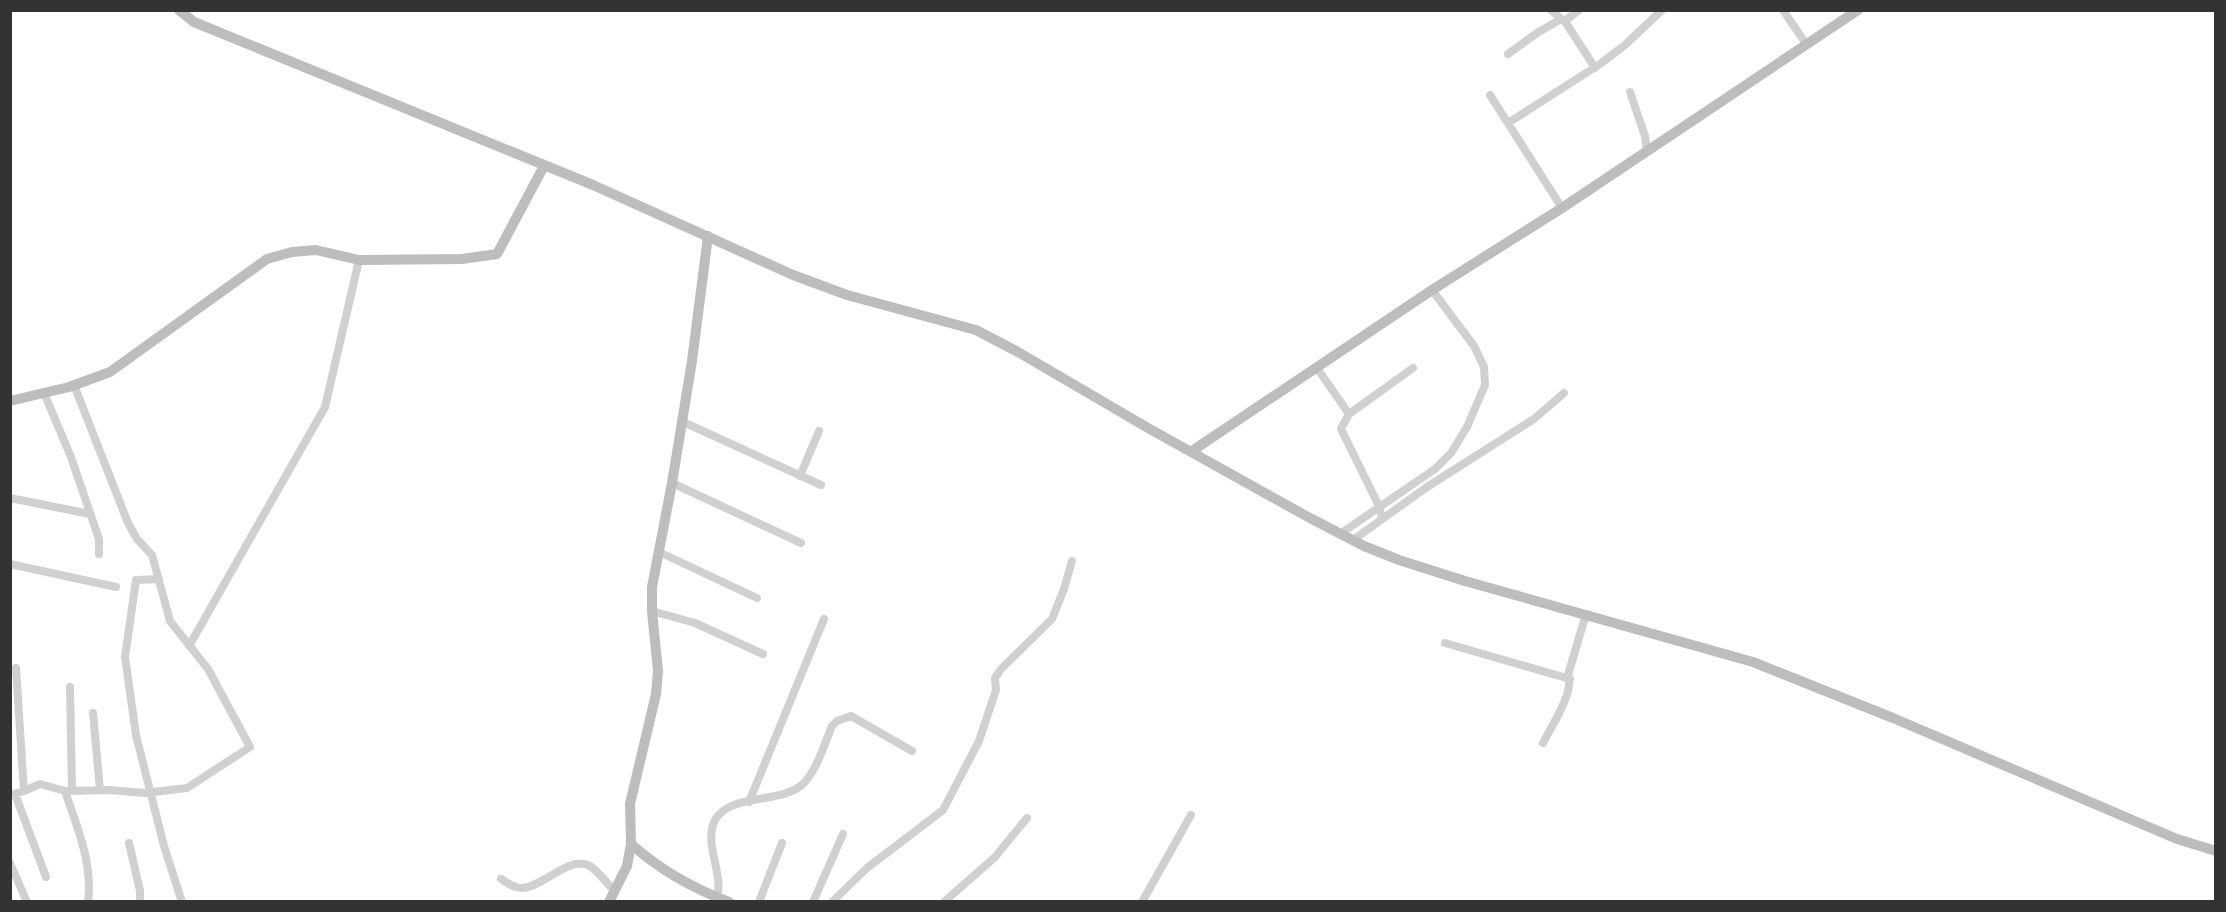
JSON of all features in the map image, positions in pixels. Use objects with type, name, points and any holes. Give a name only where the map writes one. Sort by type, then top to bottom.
[{"type":"street","points":[[179,10],[194,22],[593,185],[793,275],[847,296],[976,330],[1340,534],[1399,560],[1465,581],[1753,662],[1893,718],[2177,839],[2216,851]]},
{"type":"street","points":[[1551,10],[1563,20],[1595,68]]},
{"type":"street","points":[[1508,54],[1537,33],[1579,10]]},
{"type":"street","points":[[1508,123],[1595,68],[1625,45],[1662,10]]},
{"type":"street","points":[[1783,10],[1806,44]]},
{"type":"street","points":[[1192,451],[1432,290],[1647,152],[1858,10]]},
{"type":"street","points":[[1630,92],[1646,136],[1647,152]]},
{"type":"street","points":[[1491,95],[1562,208]]},
{"type":"street","points":[[10,401],[74,385],[110,372],[267,259],[292,252],[316,250],[359,260],[462,260],[497,254],[544,166]]},
{"type":"street","points":[[609,902],[627,866],[631,844],[630,804],[656,694],[658,671],[652,587],[672,483],[700,305],[708,236]]},
{"type":"street","points":[[189,646],[325,407],[359,260]]},
{"type":"street","points":[[1340,534],[1435,470],[1451,453],[1467,427],[1485,385],[1484,367],[1474,346],[1432,290]]},
{"type":"street","points":[[1317,368],[1348,414]]},
{"type":"street","points":[[1382,519],[1379,506],[1341,429],[1348,414],[1413,368]]},
{"type":"street","points":[[16,794],[40,784],[68,791],[150,792],[187,788],[250,747],[208,669],[170,621],[152,555],[137,539],[128,523],[74,385]]},
{"type":"street","points":[[44,393],[71,457],[99,539],[99,554]]},
{"type":"street","points":[[1353,540],[1427,487],[1534,418],[1564,393]]},
{"type":"street","points":[[681,421],[822,485]]},
{"type":"street","points":[[800,476],[819,431]]},
{"type":"street","points":[[672,483],[801,543]]},
{"type":"street","points":[[10,498],[90,514]]},
{"type":"street","points":[[659,552],[757,598]]},
{"type":"street","points":[[832,902],[867,868],[943,810],[979,741],[996,690],[995,678],[1052,618],[1072,561]]},
{"type":"street","points":[[10,564],[116,587]]},
{"type":"street","points":[[159,579],[136,580],[125,657],[136,735],[164,846],[182,902]]},
{"type":"street","points":[[652,610],[695,623],[764,654]]},
{"type":"street","points":[[1542,743],[1569,690],[1568,675],[1586,614]]},
{"type":"street","points":[[749,802],[824,619]]},
{"type":"street","points":[[1445,643],[1570,679]]},
{"type":"street","points":[[16,668],[16,794],[46,877]]},
{"type":"street","points":[[70,687],[68,791],[86,854],[90,889],[88,902]]},
{"type":"street","points":[[93,713],[100,790]]},
{"type":"street","points":[[717,897],[720,885],[712,845],[715,821],[727,808],[760,800],[802,785],[812,771],[832,726],[837,721],[850,716],[912,752]]},
{"type":"street","points":[[1143,902],[1191,815]]},
{"type":"street","points":[[944,902],[995,857],[1027,818]]},
{"type":"street","points":[[813,902],[843,834]]},
{"type":"street","points":[[129,843],[140,891],[140,902]]},
{"type":"street","points":[[759,902],[782,843]]},
{"type":"street","points":[[631,844],[654,865],[693,888],[729,902]]},
{"type":"street","points":[[10,863],[27,902]]},
{"type":"street","points":[[501,879],[515,887],[525,888],[581,863],[589,865],[615,891]]}]
